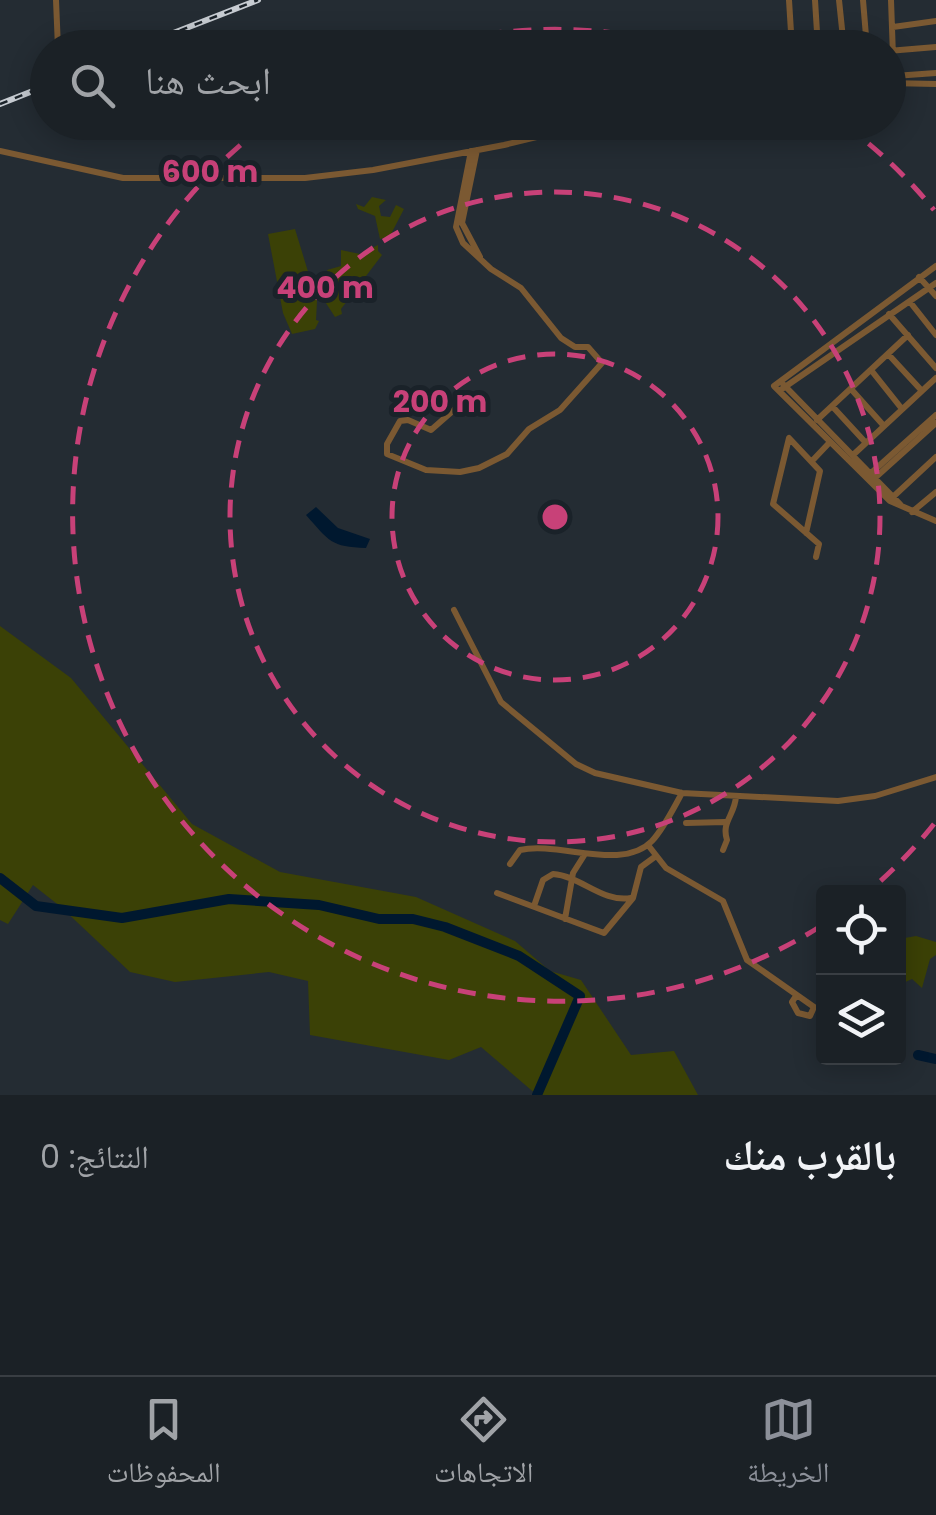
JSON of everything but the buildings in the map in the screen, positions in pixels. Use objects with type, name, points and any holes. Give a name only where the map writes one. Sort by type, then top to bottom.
[{"type":"street","points":[[56,0],[57,30]]},
{"type":"street","points":[[789,0],[791,30]]},
{"type":"street","points":[[815,0],[817,30]]},
{"type":"street","points":[[839,0],[842,30]]},
{"type":"street","points":[[863,0],[866,30]]},
{"type":"street","points":[[893,30],[894,0]]},
{"type":"street","points":[[893,26],[936,20]]},
{"type":"street","points":[[906,50],[936,47]]},
{"type":"street","points":[[906,78],[936,73]]},
{"type":"street","points":[[906,82],[936,84]]},
{"type":"street","points":[[0,151],[123,178],[280,178],[373,170],[519,140]]},
{"type":"street","points":[[455,409],[431,430],[401,420],[386,452],[392,458],[426,470],[460,472],[479,468],[507,454],[529,429],[560,410],[602,364],[588,347],[570,345],[561,338],[521,288],[483,262],[469,246],[462,223],[474,150]]},
{"type":"street","points":[[782,386],[821,356],[837,338],[936,266]]},
{"type":"street","points":[[919,277],[932,286],[936,296]]},
{"type":"street","points":[[821,356],[843,346],[932,286]]},
{"type":"street","points":[[896,294],[936,334]]},
{"type":"street","points":[[877,309],[936,368]]},
{"type":"street","points":[[858,323],[863,332]]},
{"type":"street","points":[[817,420],[908,336]]},
{"type":"street","points":[[837,338],[843,346]]},
{"type":"street","points":[[888,354],[922,391]]},
{"type":"street","points":[[871,370],[902,409]]},
{"type":"street","points":[[853,455],[936,378]]},
{"type":"street","points":[[782,386],[900,505]]},
{"type":"street","points":[[782,386],[890,501],[936,521]]},
{"type":"street","points":[[851,388],[884,426]]},
{"type":"street","points":[[832,406],[866,443]]},
{"type":"street","points":[[873,475],[936,415]]},
{"type":"street","points":[[873,475],[936,422]]},
{"type":"street","points":[[806,532],[820,471],[788,438],[773,504],[819,544],[816,558]]},
{"type":"street","points":[[812,461],[833,440]]},
{"type":"street","points":[[894,496],[936,457]]},
{"type":"street","points":[[912,512],[936,492]]},
{"type":"street","points":[[454,610],[500,702],[576,764],[595,773],[682,793],[853,800],[936,777]]},
{"type":"street","points":[[510,864],[522,849],[541,847],[624,856],[648,844],[682,793]]},
{"type":"street","points":[[723,850],[728,840],[724,830],[734,812],[736,796]]},
{"type":"street","points":[[686,823],[726,822]]},
{"type":"street","points":[[648,844],[677,875],[718,896],[730,914],[746,959],[796,996]]},
{"type":"street","points":[[565,919],[572,877],[586,853]]},
{"type":"street","points":[[497,893],[604,933],[633,898],[641,868],[656,856]]},
{"type":"street","points":[[534,906],[546,876],[572,877],[609,896],[633,898]]},
{"type":"green space","points":[[372,197],[386,200],[379,206],[381,216],[390,217],[396,205],[404,209],[390,236],[380,239],[375,216],[358,209],[356,204],[364,207]]},
{"type":"green space","points":[[295,229],[317,301],[319,321],[315,329],[292,334],[283,313],[268,234]]},
{"type":"green space","points":[[378,245],[382,255],[341,309],[342,314],[335,317],[322,297],[340,285],[327,270],[341,266],[341,250],[360,254]]},
{"type":"green space","points":[[0,626],[71,678],[192,824],[280,872],[416,897],[515,941],[550,971],[581,980],[631,1055],[674,1051],[698,1095],[537,1095],[481,1047],[449,1060],[310,1035],[308,981],[269,972],[175,982],[130,972],[33,885],[8,924],[0,920]]},
{"type":"green space","points":[[916,936],[936,942],[936,955],[930,959],[922,988],[912,979],[906,982],[906,938]]},
{"type":"water","points":[[316,507],[338,528],[370,539],[366,548],[345,546],[326,537],[306,515]]},
{"type":"waterway","points":[[0,878],[36,906],[122,918],[229,899],[319,905],[379,919],[413,919],[445,927],[519,956],[580,996],[537,1095]]},
{"type":"waterway","points":[[918,1055],[936,1059]]},
{"type":"railway","points":[[181,30],[258,0]]},
{"type":"railway","points":[[0,104],[30,92]]}]
